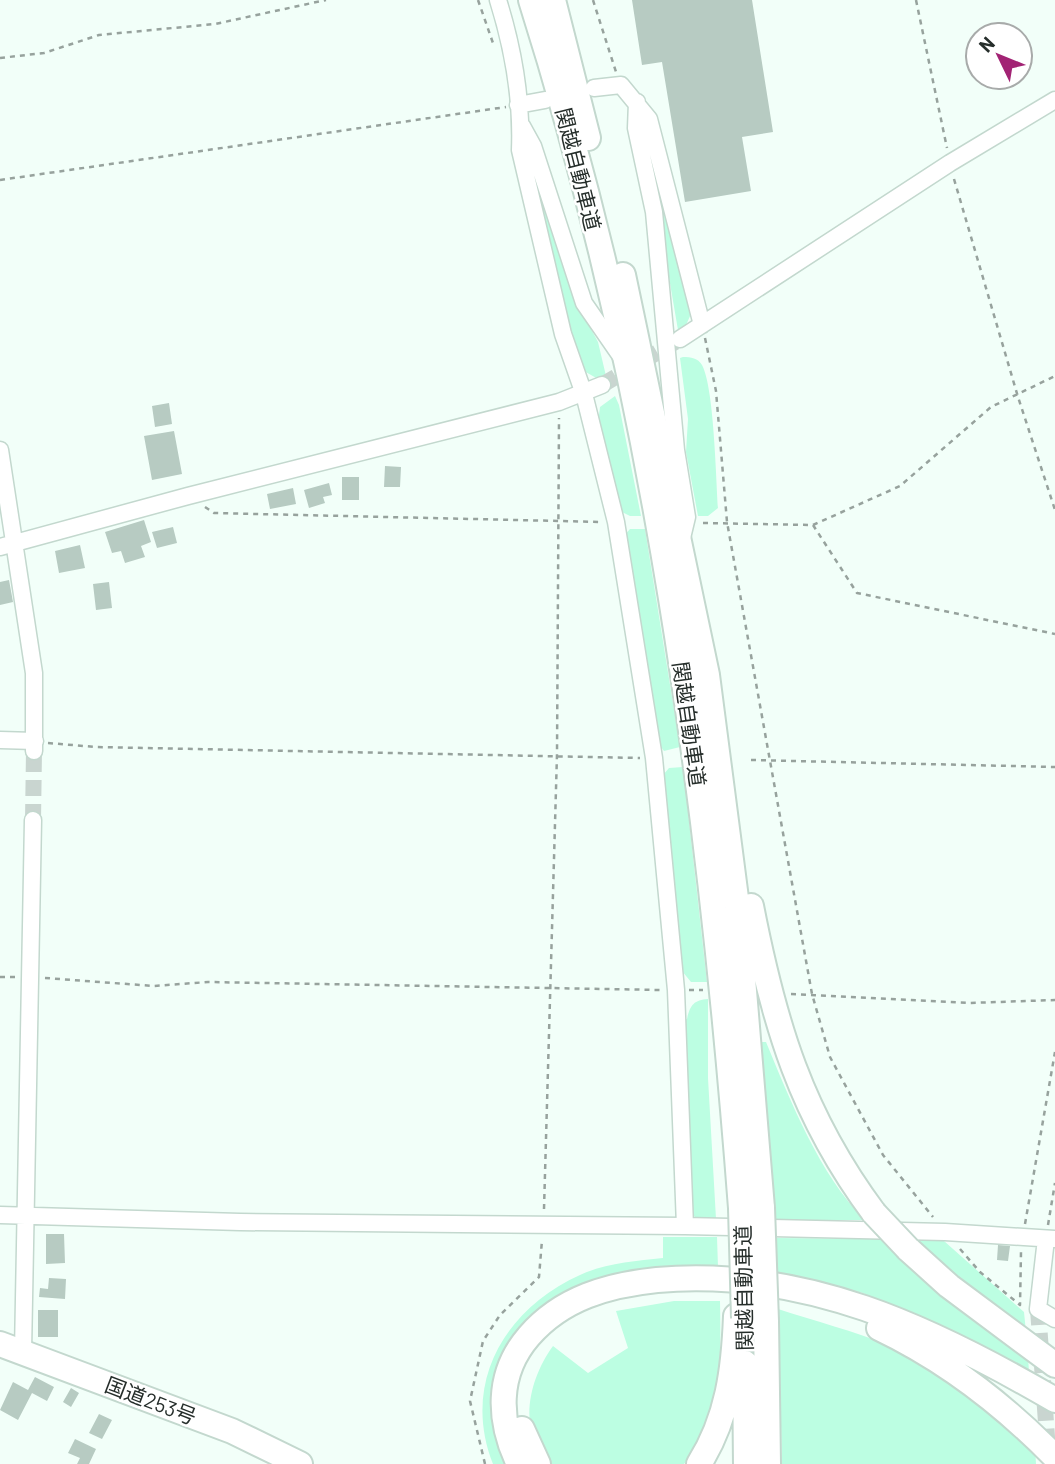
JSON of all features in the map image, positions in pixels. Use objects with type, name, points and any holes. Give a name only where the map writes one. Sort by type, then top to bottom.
[{"type":"highway","name":"関越自動車道","points":[[531,0],[580,169],[626,365],[685,687],[715,909],[745,1208]]},
{"type":"highway","name":"関越自動車道","points":[[553,0],[640,346],[707,675],[738,920],[748,1318],[746,1464]]},
{"type":"highway","points":[[707,675],[773,1011],[787,1055],[825,1139],[846,1177],[874,1213],[908,1249],[949,1286],[1055,1365]]},
{"type":"highway","points":[[519,1464],[506,1434],[502,1405],[507,1375],[520,1347],[539,1325],[575,1299],[639,1282],[690,1278],[749,1280],[827,1294],[917,1328],[1055,1400]]},
{"type":"highway","points":[[538,1464],[527,1446],[519,1408],[525,1372],[544,1342],[574,1318],[608,1303],[690,1292],[783,1299],[844,1314],[880,1328],[912,1344],[973,1384],[1055,1457]]},
{"type":"highway","name":"関越自動車道","points":[[748,1318],[768,1464]]},
{"type":"highway","points":[[699,1464],[715,1434],[728,1398],[748,1318]]},
{"type":"highway","name":"国道253号","points":[[0,1344],[232,1431],[300,1464]]},
{"type":"street","points":[[498,0],[512,57],[521,124],[520,149],[563,334],[584,394],[616,522],[654,758],[676,990],[685,1226]]},
{"type":"street","points":[[594,88],[621,85],[649,119],[702,325]]},
{"type":"street","points":[[518,105],[545,100]]},
{"type":"street","points":[[680,339],[950,163],[1055,100]]},
{"type":"street","points":[[637,102],[636,128],[654,212],[676,450],[687,517],[679,543]]},
{"type":"street","points":[[521,124],[533,146],[584,303],[626,365]]},
{"type":"street","points":[[7,545],[559,402],[602,385]]},
{"type":"street","points":[[0,450],[7,545],[34,673],[34,746],[0,740]]},
{"type":"street","points":[[23,1352],[33,820]]},
{"type":"street","points":[[0,1215],[218,1221],[685,1226],[945,1232],[1051,1239],[1038,1309],[1055,1319]]},
{"type":"path","points":[[0,58],[44,53],[99,36],[215,24],[326,0]]},
{"type":"path","points":[[593,0],[621,85]]},
{"type":"path","points":[[916,0],[950,163],[1018,397],[1055,510]]},
{"type":"path","points":[[0,180],[518,105]]},
{"type":"path","points":[[702,325],[716,391],[727,522],[812,994],[830,1057],[883,1155],[980,1272],[1020,1306],[1023,1237],[1055,1052]]},
{"type":"path","points":[[703,523],[813,525],[900,486],[991,407],[1018,397],[1055,376]]},
{"type":"path","points":[[485,1464],[470,1401],[476,1367],[484,1341],[500,1315],[539,1277],[544,1224],[557,754],[559,402]]},
{"type":"path","points":[[188,496],[214,513],[616,522]]},
{"type":"path","points":[[813,525],[857,593],[1055,634]]},
{"type":"path","points":[[34,746],[557,754],[641,758]]},
{"type":"path","points":[[751,760],[1055,767]]},
{"type":"path","points":[[0,977],[154,986],[208,982],[676,990]]},
{"type":"path","points":[[792,994],[970,1003],[1055,1000]]},
{"type":"path","points":[[1051,1239],[1055,1183]]},
{"type":"green space","points":[[646,143],[691,314],[686,325],[678,330]]},
{"type":"green space","points":[[534,177],[571,292],[598,342],[606,376],[598,379],[584,371],[567,320]]},
{"type":"green space","points":[[680,358],[694,358],[702,365],[709,392],[718,508],[708,516],[698,516],[686,452],[688,419]]},
{"type":"green space","points":[[615,396],[641,516],[630,516],[618,510],[598,423],[600,407]]},
{"type":"green space","points":[[630,529],[645,529],[680,747],[664,751],[658,743],[622,538]]},
{"type":"green space","points":[[683,767],[707,982],[691,982],[682,971],[663,775],[669,768]]},
{"type":"green space","points":[[708,999],[708,1078],[716,1219],[697,1219],[691,1213],[683,1020],[687,1019],[693,1004]]},
{"type":"green space","points":[[759,1042],[766,1042],[820,1160],[865,1220],[775,1220]]},
{"type":"green space","points":[[663,1237],[717,1237],[718,1267],[640,1271],[508,1350],[509,1464],[493,1464],[484,1434],[483,1405],[487,1378],[496,1352],[511,1328],[530,1307],[580,1275],[610,1265],[663,1258]]},
{"type":"green space","points":[[775,1238],[884,1239],[1028,1355],[1029,1373],[863,1293],[777,1274]]},
{"type":"green space","points":[[915,1240],[944,1241],[1024,1312],[1026,1332],[964,1284]]},
{"type":"green space","points":[[674,1301],[720,1301],[717,1387],[713,1408],[697,1447],[684,1464],[550,1464],[539,1451],[533,1436],[530,1405],[538,1374],[553,1346],[588,1373],[628,1348],[616,1311]]},
{"type":"green space","points":[[778,1309],[890,1346],[928,1366],[985,1405],[1035,1447],[1036,1464],[782,1464]]},
{"type":"building","points":[[632,0],[752,0],[773,132],[742,137],[751,191],[685,202],[662,62],[642,65]]},
{"type":"building","points":[[169,403],[172,424],[155,427],[152,406]]},
{"type":"building","points":[[174,431],[182,474],[152,480],[144,436]]},
{"type":"building","points":[[385,466],[401,467],[400,487],[384,487]]},
{"type":"building","points":[[342,477],[359,477],[359,500],[342,500]]},
{"type":"building","points":[[329,483],[332,495],[323,497],[325,503],[309,508],[304,490]]},
{"type":"building","points":[[293,488],[296,504],[270,509],[267,494]]},
{"type":"building","points":[[144,520],[151,542],[141,546],[145,557],[125,563],[121,551],[112,553],[105,532]]},
{"type":"building","points":[[173,527],[177,543],[157,548],[152,532]]},
{"type":"building","points":[[80,545],[85,568],[59,573],[55,551]]},
{"type":"building","points":[[9,580],[13,602],[0,605],[0,582]]},
{"type":"building","points":[[109,582],[112,608],[96,610],[93,584]]},
{"type":"building","points":[[46,1234],[64,1234],[65,1263],[46,1264]]},
{"type":"building","points":[[998,1245],[1010,1246],[1008,1261],[997,1260]]},
{"type":"building","points":[[49,1278],[66,1279],[65,1299],[39,1297],[40,1288],[48,1289]]},
{"type":"building","points":[[38,1310],[58,1310],[58,1337],[38,1337]]},
{"type":"building","points":[[35,1377],[54,1387],[47,1401],[32,1393],[18,1420],[0,1410],[13,1382],[28,1390]]},
{"type":"building","points":[[71,1388],[79,1393],[71,1407],[63,1402]]},
{"type":"building","points":[[99,1414],[112,1420],[102,1439],[89,1433]]},
{"type":"building","points":[[75,1439],[96,1449],[89,1464],[77,1464],[80,1458],[68,1453]]},
{"type":"tunnel","points":[[602,385],[675,342]]},
{"type":"tunnel","points":[[33,820],[34,751]]},
{"type":"tunnel","points":[[1038,1309],[1048,1451]]}]
